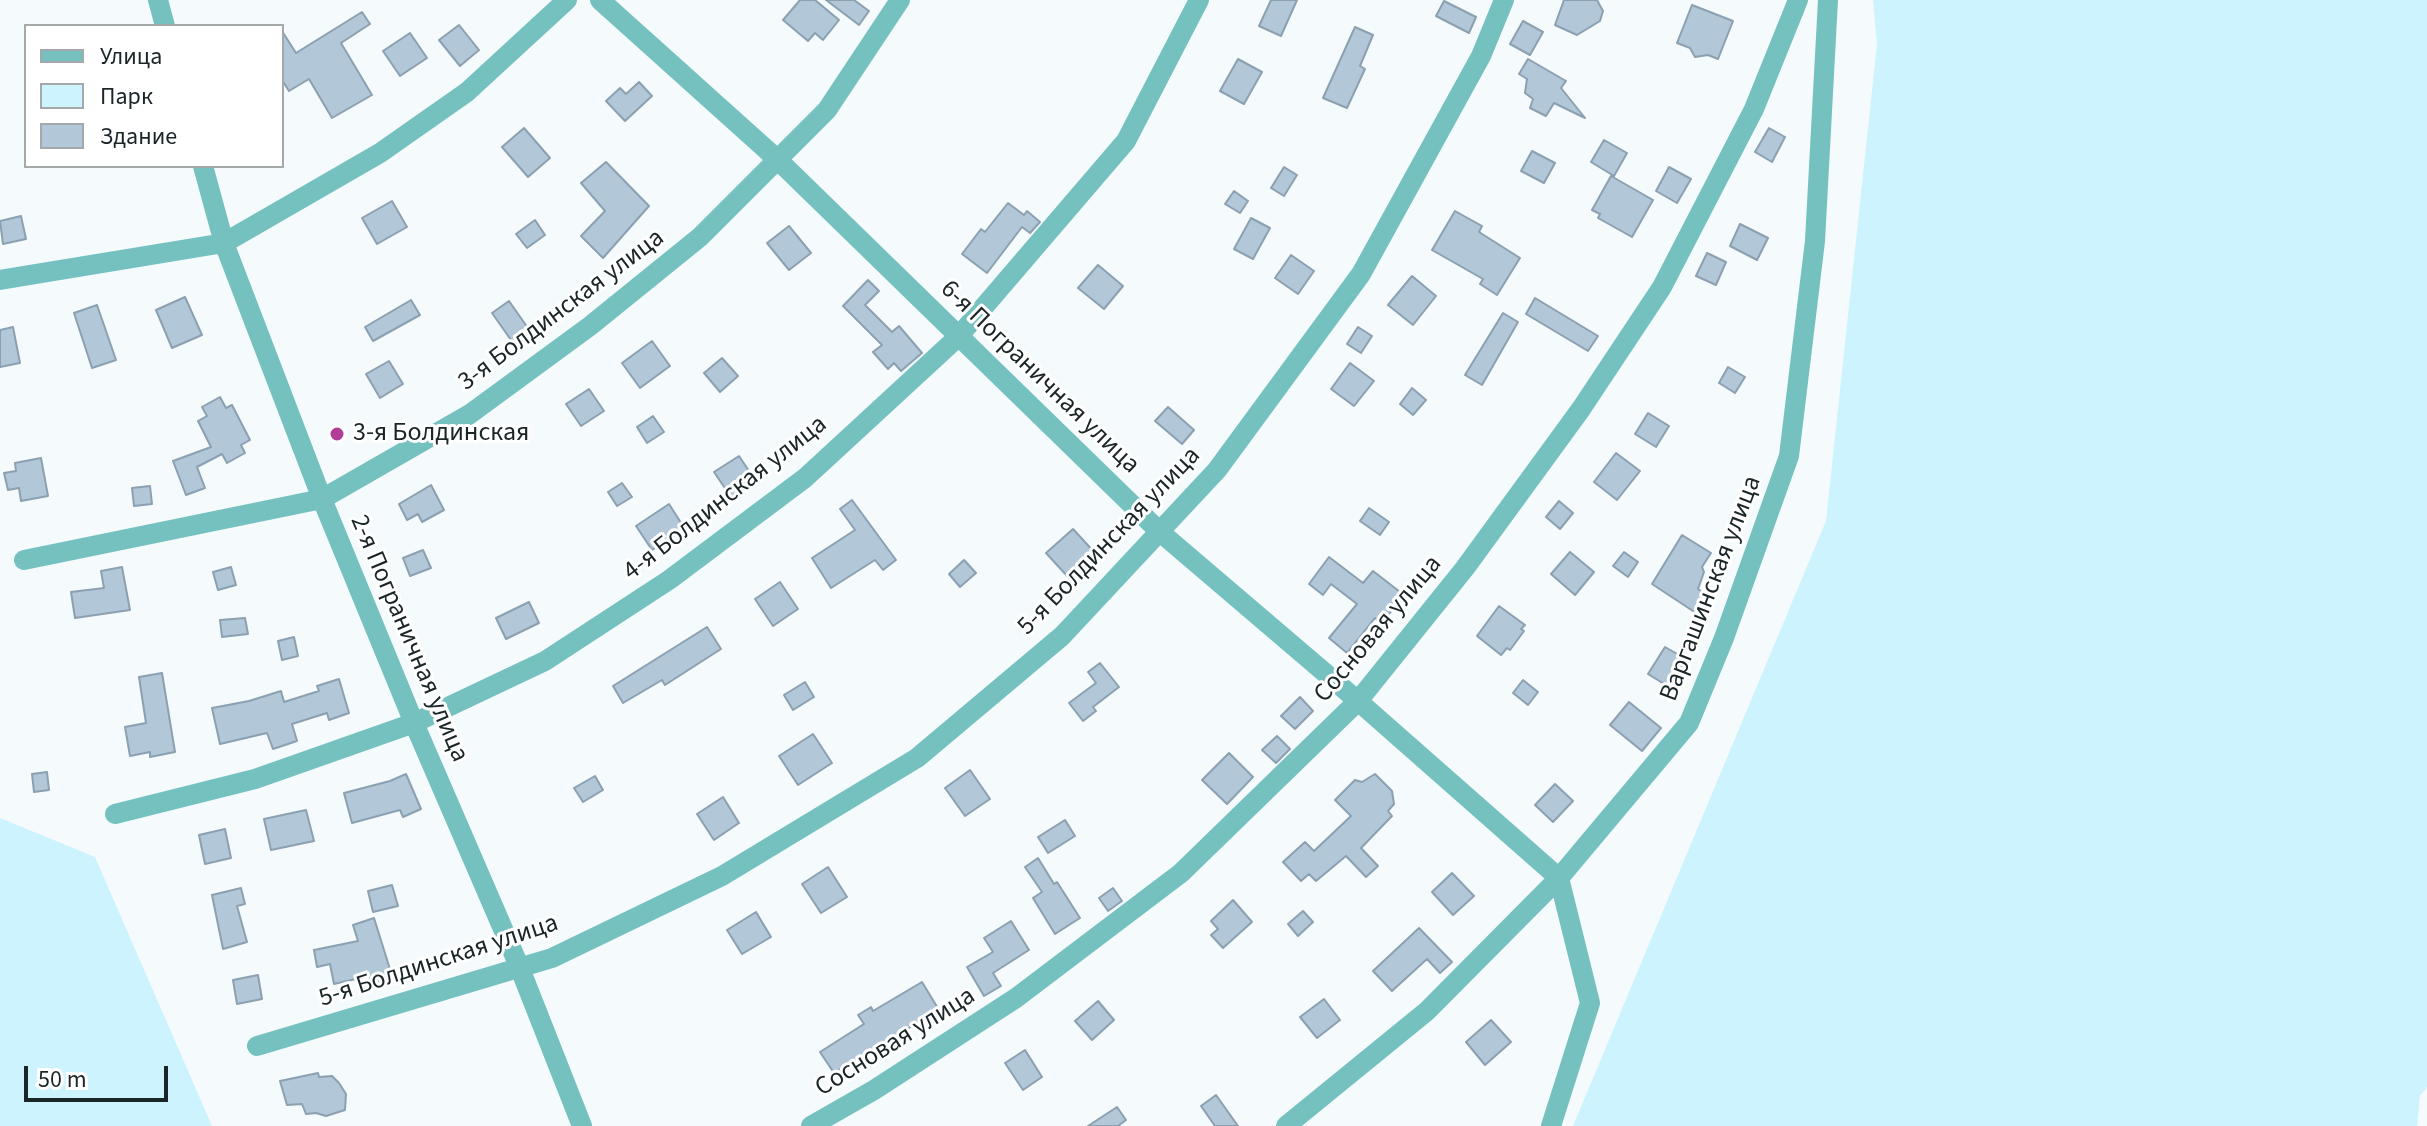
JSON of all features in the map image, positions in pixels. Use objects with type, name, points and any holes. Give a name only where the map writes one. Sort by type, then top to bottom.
[{"type":"street","points":[[158,0],[164,24]]},
{"type":"street","points":[[0,280],[224,243],[380,153],[467,92],[567,0]]},
{"type":"street","name":"6-я Пограничная улица","points":[[600,0],[778,160],[1160,532],[1559,878]]},
{"type":"street","name":"3-я Болдинская улица","points":[[24,560],[322,499],[470,414],[590,326],[700,237],[827,110],[900,0]]},
{"type":"street","name":"4-я Болдинская улица","points":[[115,814],[255,779],[414,723],[545,661],[669,580],[805,478],[958,337],[1126,141],[1199,0]]},
{"type":"street","name":"5-я Болдинская улица","points":[[257,1046],[552,958],[722,876],[917,758],[1062,636],[1217,470],[1361,274],[1481,56],[1504,0]]},
{"type":"street","name":"Сосновая улица","points":[[811,1126],[874,1090],[1016,998],[1181,873],[1358,701],[1465,568],[1581,409],[1662,287],[1754,109],[1798,0]]},
{"type":"street","name":"Варгашинская улица","points":[[1286,1126],[1427,1011],[1559,878],[1689,723],[1724,638],[1789,456],[1815,241],[1828,0]]},
{"type":"street","name":"2-я Пограничная улица","points":[[204,168],[224,243],[322,499],[519,966],[582,1126]]},
{"type":"street","points":[[1551,1126],[1590,1003],[1559,878]]},
{"type":"green space","points":[[1873,0],[2427,0],[2427,1087],[2420,1096],[2417,1126],[1573,1126],[1826,521],[1877,44]]},
{"type":"green space","points":[[0,818],[95,857],[212,1126],[0,1126]]},
{"type":"building","points":[[800,0],[815,0],[839,20],[823,40],[815,33],[808,41],[783,20]]},
{"type":"building","points":[[826,0],[854,0],[869,11],[859,25]]},
{"type":"building","points":[[1271,0],[1297,0],[1281,36],[1259,26]]},
{"type":"building","points":[[1564,0],[1597,0],[1603,11],[1600,21],[1577,35],[1555,25]]},
{"type":"building","points":[[1444,1],[1476,17],[1469,33],[1436,16]]},
{"type":"building","points":[[1692,5],[1733,21],[1718,59],[1708,55],[1695,57],[1690,48],[1677,43]]},
{"type":"building","points":[[362,12],[370,24],[341,43],[372,95],[332,118],[309,79],[289,91],[284,83],[284,34],[296,53]]},
{"type":"building","points":[[1523,21],[1543,32],[1530,55],[1510,44]]},
{"type":"building","points":[[459,25],[479,50],[460,66],[439,40]]},
{"type":"building","points":[[1355,27],[1373,35],[1360,66],[1365,69],[1347,108],[1323,98]]},
{"type":"building","points":[[410,33],[427,58],[400,76],[383,51]]},
{"type":"building","points":[[1238,59],[1262,72],[1244,104],[1220,91]]},
{"type":"building","points":[[1528,59],[1566,81],[1561,88],[1585,118],[1554,103],[1546,116],[1530,108],[1533,99],[1525,93],[1527,79],[1519,74]]},
{"type":"building","points":[[639,82],[652,96],[625,121],[606,101],[620,88],[626,94]]},
{"type":"building","points":[[524,128],[550,158],[528,177],[502,147]]},
{"type":"building","points":[[1769,128],[1785,137],[1772,162],[1755,152]]},
{"type":"building","points":[[1604,140],[1627,153],[1614,176],[1591,162]]},
{"type":"building","points":[[1532,151],[1555,163],[1544,183],[1521,171]]},
{"type":"building","points":[[606,162],[649,206],[603,258],[581,236],[605,211],[581,183]]},
{"type":"building","points":[[1284,167],[1297,175],[1284,196],[1271,188]]},
{"type":"building","points":[[1669,167],[1691,179],[1677,203],[1656,191]]},
{"type":"building","points":[[1611,176],[1653,200],[1632,237],[1598,218],[1600,214],[1592,210]]},
{"type":"building","points":[[1234,191],[1248,201],[1240,213],[1225,204]]},
{"type":"building","points":[[392,201],[407,227],[377,244],[362,218]]},
{"type":"building","points":[[1008,203],[1024,215],[1027,211],[1040,222],[1030,233],[1022,227],[987,273],[962,254],[981,229],[985,232]]},
{"type":"building","points":[[1455,211],[1482,226],[1479,232],[1520,258],[1497,295],[1480,284],[1483,279],[1432,250]]},
{"type":"building","points":[[21,216],[26,239],[3,244],[0,221]]},
{"type":"building","points":[[1251,218],[1270,228],[1253,259],[1234,249]]},
{"type":"building","points":[[535,220],[545,235],[527,248],[516,234]]},
{"type":"building","points":[[1740,224],[1768,238],[1757,260],[1730,246]]},
{"type":"building","points":[[789,226],[811,253],[789,270],[767,243]]},
{"type":"building","points":[[1707,253],[1726,262],[1716,285],[1696,276]]},
{"type":"building","points":[[1291,255],[1314,271],[1298,294],[1275,278]]},
{"type":"building","points":[[1098,265],[1123,286],[1104,309],[1078,288]]},
{"type":"building","points":[[1412,276],[1436,296],[1413,325],[1388,305]]},
{"type":"building","points":[[868,280],[879,291],[865,305],[892,332],[899,326],[922,353],[901,371],[894,363],[888,369],[873,352],[882,345],[843,306]]},
{"type":"building","points":[[185,297],[202,335],[172,348],[156,310]]},
{"type":"building","points":[[1535,298],[1598,336],[1588,351],[1526,314]]},
{"type":"building","points":[[411,300],[420,315],[373,341],[365,327]]},
{"type":"building","points":[[509,301],[535,338],[518,350],[492,313]]},
{"type":"building","points":[[97,305],[116,360],[92,368],[74,313]]},
{"type":"building","points":[[1503,313],[1518,322],[1482,385],[1465,375]]},
{"type":"building","points":[[13,327],[20,363],[0,367],[0,330]]},
{"type":"building","points":[[1358,327],[1372,336],[1361,353],[1347,344]]},
{"type":"building","points":[[652,341],[670,366],[640,388],[622,363]]},
{"type":"building","points":[[722,358],[738,376],[720,392],[704,373]]},
{"type":"building","points":[[389,361],[403,384],[380,398],[366,374]]},
{"type":"building","points":[[1350,363],[1374,381],[1354,406],[1331,389]]},
{"type":"building","points":[[1728,367],[1745,377],[1735,393],[1719,383]]},
{"type":"building","points":[[1412,388],[1426,400],[1413,415],[1400,404]]},
{"type":"building","points":[[589,389],[604,411],[581,426],[566,404]]},
{"type":"building","points":[[220,397],[226,408],[232,405],[250,440],[241,445],[245,453],[227,463],[222,454],[197,467],[205,488],[186,495],[173,461],[211,447],[198,421],[207,416],[202,407]]},
{"type":"building","points":[[1168,407],[1194,430],[1182,444],[1155,421]]},
{"type":"building","points":[[1648,413],[1669,426],[1656,447],[1635,434]]},
{"type":"building","points":[[653,416],[664,432],[647,443],[637,427]]},
{"type":"building","points":[[1616,453],[1640,471],[1617,500],[1594,482]]},
{"type":"building","points":[[739,456],[757,483],[733,500],[714,472]]},
{"type":"building","points":[[41,458],[48,496],[21,501],[19,488],[8,490],[4,473],[16,471],[15,463]]},
{"type":"building","points":[[622,483],[632,497],[617,506],[608,492]]},
{"type":"building","points":[[431,485],[444,510],[422,522],[418,514],[407,520],[399,504]]},
{"type":"building","points":[[150,486],[152,504],[134,506],[132,488]]},
{"type":"building","points":[[852,500],[896,560],[883,570],[875,560],[831,588],[812,558],[855,530],[840,509]]},
{"type":"building","points":[[1559,501],[1573,513],[1560,529],[1546,517]]},
{"type":"building","points":[[669,504],[685,529],[652,550],[636,526]]},
{"type":"building","points":[[1369,508],[1389,522],[1380,535],[1360,521]]},
{"type":"building","points":[[1073,529],[1095,553],[1068,577],[1046,553]]},
{"type":"building","points":[[1682,535],[1711,553],[1702,567],[1704,572],[1698,589],[1708,596],[1696,613],[1652,584]]},
{"type":"building","points":[[423,550],[431,568],[410,576],[403,558]]},
{"type":"building","points":[[1570,552],[1594,572],[1575,595],[1551,574]]},
{"type":"building","points":[[1624,552],[1638,562],[1628,577],[1613,566]]},
{"type":"building","points":[[1329,557],[1363,583],[1373,571],[1404,595],[1382,623],[1375,618],[1347,653],[1329,638],[1357,604],[1331,584],[1323,595],[1309,584]]},
{"type":"building","points":[[964,560],[976,573],[960,587],[949,574]]},
{"type":"building","points":[[122,567],[130,610],[75,618],[71,592],[104,588],[101,571]]},
{"type":"building","points":[[231,567],[236,585],[218,590],[213,572]]},
{"type":"building","points":[[780,582],[798,609],[773,626],[755,599]]},
{"type":"building","points":[[529,602],[539,623],[506,639],[496,618]]},
{"type":"building","points":[[1499,606],[1525,625],[1510,650],[1507,648],[1501,655],[1477,636]]},
{"type":"building","points":[[245,618],[248,634],[222,637],[220,620]]},
{"type":"building","points":[[707,627],[721,649],[665,685],[662,680],[623,703],[613,686]]},
{"type":"building","points":[[294,637],[298,656],[282,660],[278,641]]},
{"type":"building","points":[[1665,647],[1686,659],[1669,687],[1648,674]]},
{"type":"building","points":[[1100,663],[1119,687],[1093,707],[1096,711],[1083,721],[1069,703],[1096,683],[1088,672]]},
{"type":"building","points":[[162,673],[175,752],[150,757],[150,752],[130,756],[125,727],[146,723],[139,677]]},
{"type":"building","points":[[339,679],[349,713],[329,720],[327,713],[292,724],[297,741],[273,749],[267,733],[220,744],[212,708],[281,691],[284,702],[319,691],[317,686]]},
{"type":"building","points":[[1523,680],[1538,692],[1528,705],[1513,693]]},
{"type":"building","points":[[805,682],[814,697],[793,710],[784,695]]},
{"type":"building","points":[[1300,697],[1313,711],[1295,729],[1281,716]]},
{"type":"building","points":[[1629,702],[1661,728],[1642,751],[1610,725]]},
{"type":"building","points":[[813,734],[832,763],[798,785],[779,756]]},
{"type":"building","points":[[1277,736],[1290,749],[1276,763],[1262,750]]},
{"type":"building","points":[[1229,753],[1253,777],[1227,804],[1202,780]]},
{"type":"building","points":[[970,770],[990,799],[965,816],[945,788]]},
{"type":"building","points":[[47,772],[49,790],[34,792],[32,774]]},
{"type":"building","points":[[406,774],[421,809],[403,817],[400,810],[352,823],[344,793]]},
{"type":"building","points":[[1375,774],[1392,791],[1394,804],[1388,811],[1392,816],[1361,848],[1378,866],[1366,877],[1346,856],[1316,881],[1309,874],[1301,881],[1283,862],[1305,842],[1314,851],[1351,816],[1335,800],[1355,780],[1362,782]]},
{"type":"building","points":[[595,776],[603,790],[583,802],[574,788]]},
{"type":"building","points":[[1555,784],[1573,801],[1553,822],[1535,805]]},
{"type":"building","points":[[723,797],[739,823],[714,840],[697,814]]},
{"type":"building","points":[[306,810],[314,841],[271,850],[264,819]]},
{"type":"building","points":[[1065,820],[1075,836],[1048,853],[1038,837]]},
{"type":"building","points":[[225,829],[231,858],[205,864],[199,835]]},
{"type":"building","points":[[1038,858],[1080,918],[1055,934],[1033,898],[1042,892],[1025,867]]},
{"type":"building","points":[[828,867],[847,897],[821,913],[802,884]]},
{"type":"building","points":[[1452,873],[1474,896],[1453,915],[1432,892]]},
{"type":"building","points":[[392,885],[398,906],[373,912],[368,891]]},
{"type":"building","points":[[241,888],[245,904],[237,906],[247,942],[223,949],[212,895]]},
{"type":"building","points":[[1113,888],[1122,901],[1108,911],[1099,898]]},
{"type":"building","points":[[1233,900],[1252,922],[1223,948],[1211,935],[1218,929],[1211,921]]},
{"type":"building","points":[[1303,911],[1313,922],[1298,936],[1288,924]]},
{"type":"building","points":[[756,912],[771,937],[742,954],[727,930]]},
{"type":"building","points":[[374,918],[394,982],[373,988],[369,976],[334,984],[330,964],[317,967],[314,950],[358,941],[353,925]]},
{"type":"building","points":[[1011,921],[1029,950],[993,973],[1001,986],[984,996],[967,967],[993,952],[984,938]]},
{"type":"building","points":[[1419,928],[1452,962],[1440,973],[1427,959],[1392,991],[1373,971]]},
{"type":"building","points":[[258,975],[262,999],[237,1004],[233,980]]},
{"type":"building","points":[[922,982],[939,1010],[834,1073],[820,1052],[864,1024],[858,1015],[871,1007],[873,1011]]},
{"type":"building","points":[[1324,999],[1340,1020],[1317,1038],[1300,1017]]},
{"type":"building","points":[[1098,1001],[1114,1020],[1092,1040],[1075,1021]]},
{"type":"building","points":[[1491,1020],[1511,1042],[1485,1065],[1466,1042]]},
{"type":"building","points":[[1025,1050],[1042,1077],[1023,1090],[1005,1063]]},
{"type":"building","points":[[318,1073],[319,1077],[332,1076],[339,1083],[346,1094],[345,1110],[326,1116],[306,1114],[302,1104],[287,1105],[280,1081]]},
{"type":"building","points":[[1216,1095],[1238,1126],[1215,1126],[1201,1106]]},
{"type":"building","points":[[1117,1107],[1126,1120],[1118,1126],[1088,1126]]},
{"type":"place","name":"3-я Болдинская","points":[[337,434]]}]
